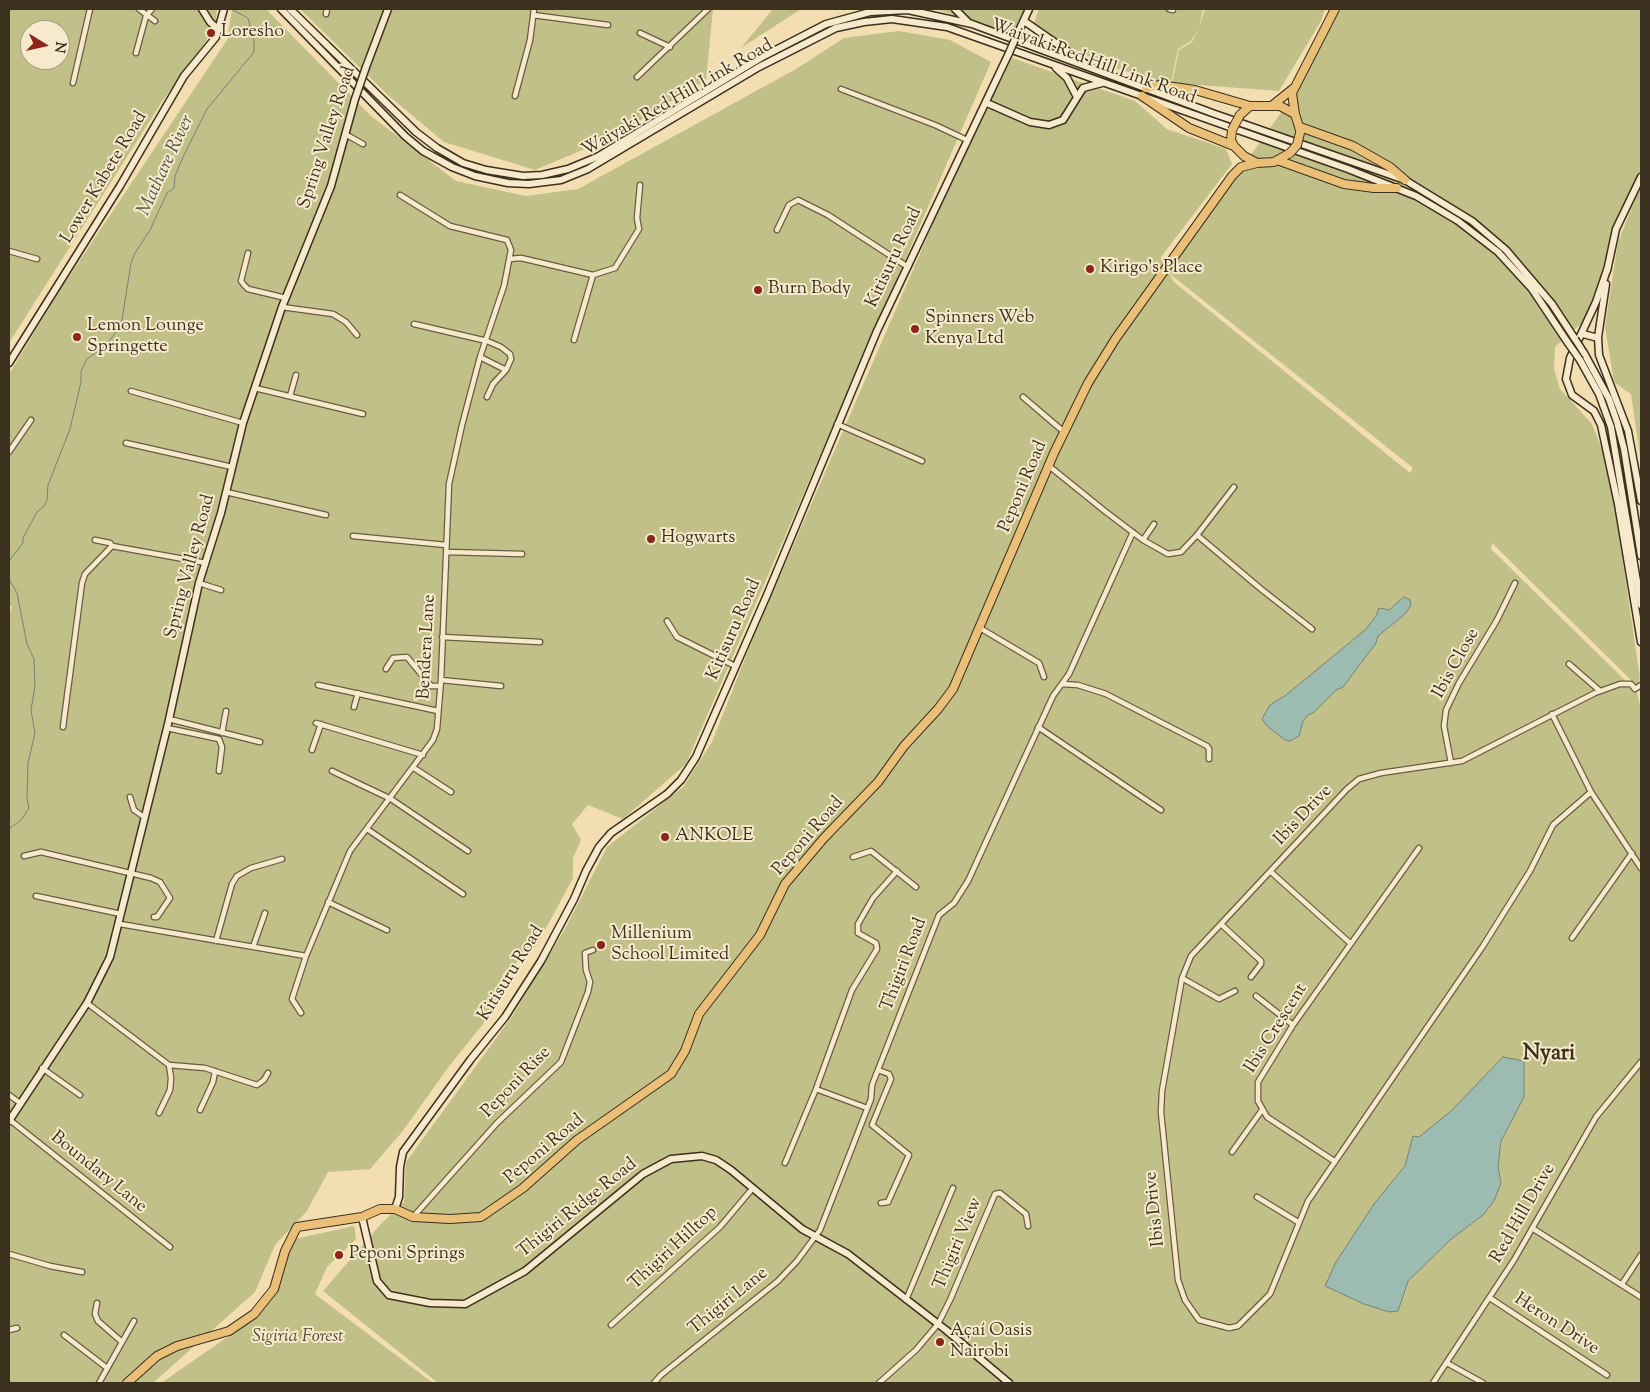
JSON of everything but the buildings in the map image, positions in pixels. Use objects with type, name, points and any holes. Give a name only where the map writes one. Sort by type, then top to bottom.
[{"type":"main road","points":[[202,9],[210,22],[219,30]]},
{"type":"main road","name":"Lower Kabete Road","points":[[9,364],[120,186],[184,76],[219,30],[224,9]]},
{"type":"main road","name":"Waiyaki Red Hill Link Road","points":[[280,9],[405,136],[423,151],[462,171],[508,183],[543,183],[588,169],[781,55],[819,35],[847,25],[892,19],[926,22],[962,32],[1103,82],[1144,92],[1405,180],[1465,216],[1499,244],[1540,289],[1584,353],[1609,399],[1618,422],[1641,556]]},
{"type":"main road","name":"Waiyaki Red Hill Link Road","points":[[290,9],[409,125],[437,148],[463,163],[486,170],[523,176],[542,175],[568,169],[597,157],[764,56],[826,24],[870,12],[910,9],[972,24],[1094,70],[1144,92],[1397,188],[1436,207],[1498,252],[1532,289],[1580,360],[1599,394],[1611,427],[1639,604]]},
{"type":"main road","name":"Spring Valley Road","points":[[9,1120],[87,1003],[110,957],[120,924],[144,817],[169,720],[199,583],[226,492],[243,423],[282,307],[331,186],[355,99],[388,9]]},
{"type":"main road","points":[[955,9],[972,24]]},
{"type":"main road","name":"Kitisuru Road","points":[[395,1209],[399,1197],[400,1167],[404,1152],[505,1017],[541,961],[574,899],[586,871],[605,838],[667,794],[689,770],[767,595],[837,424],[1029,9]]},
{"type":"main road","points":[[1295,114],[1274,104],[1250,106],[1195,90],[1160,85],[1144,92],[1189,128],[1237,149],[1256,163],[1277,160],[1290,153],[1297,145],[1300,130],[1292,99],[1294,88],[1334,9]]},
{"type":"main road","points":[[1024,21],[1094,70]]},
{"type":"main road","points":[[1051,64],[1067,78],[1077,96]]},
{"type":"main road","points":[[987,103],[1030,122],[1049,125],[1063,120],[1077,96],[1086,86],[1103,82]]},
{"type":"main road","points":[[1274,104],[1294,88]]},
{"type":"main road","points":[[1237,149],[1231,140],[1232,130],[1240,115],[1250,106]]},
{"type":"main road","points":[[1300,130],[1352,146],[1390,167],[1405,180]]},
{"type":"main road","name":"Peponi Road","points":[[1235,173],[1237,149]]},
{"type":"main road","points":[[1277,160],[1344,184],[1374,188],[1397,188]]},
{"type":"main road","name":"Peponi Road","points":[[395,1209],[413,1216],[474,1219],[488,1214],[524,1188],[577,1140],[671,1074],[685,1051],[699,1014],[760,935],[785,884],[824,838],[878,782],[904,746],[946,699],[963,669],[1049,466],[1088,383],[1112,344],[1235,173],[1247,164],[1256,163]]},
{"type":"main road","points":[[1641,177],[1616,229],[1608,267],[1598,338],[1601,362],[1628,431],[1635,458],[1641,501]]},
{"type":"main road","points":[[1608,267],[1582,334],[1567,366],[1567,383],[1577,400],[1594,411],[1601,425],[1639,604],[1641,642]]},
{"type":"main road","points":[[1582,334],[1598,338]]},
{"type":"main road","name":"Thigiri Ridge Road","points":[[362,1217],[375,1275],[381,1286],[389,1294],[430,1302],[469,1303],[525,1271],[643,1174],[671,1159],[702,1156],[716,1160],[731,1170],[752,1189],[816,1238],[848,1254],[938,1324],[1009,1383]]},
{"type":"main road","points":[[127,1383],[157,1356],[177,1346],[229,1331],[254,1314],[274,1288],[285,1251],[297,1227],[362,1217],[377,1210],[395,1209]]},
{"type":"street","points":[[73,83],[90,9]]},
{"type":"street","points":[[139,9],[155,21]]},
{"type":"street","points":[[136,53],[146,16],[152,9]]},
{"type":"street","points":[[515,96],[530,40],[534,9]]},
{"type":"street","points":[[637,77],[708,9]]},
{"type":"street","points":[[534,15],[608,25]]},
{"type":"street","points":[[640,33],[670,47]]},
{"type":"street","points":[[841,89],[936,125],[967,140]]},
{"type":"street","points":[[345,134],[362,144]]},
{"type":"street","points":[[400,195],[450,226],[507,240],[511,250],[510,259],[521,258],[592,275],[615,268],[639,229],[637,218],[640,185]]},
{"type":"street","points":[[777,230],[789,205],[798,200],[828,214],[908,267]]},
{"type":"street","points":[[9,251],[37,259]]},
{"type":"street","points":[[248,252],[241,281],[244,285],[248,289],[286,298]]},
{"type":"street","name":"Bendera Lane","points":[[301,1013],[292,999],[306,956],[343,864],[433,740],[441,680],[449,484],[480,357],[487,341],[510,259]]},
{"type":"street","points":[[574,340],[592,275]]},
{"type":"street","points":[[282,307],[333,314],[346,322],[357,335]]},
{"type":"street","points":[[414,324],[487,341],[505,349],[510,354],[510,365],[493,384],[486,397]]},
{"type":"street","points":[[480,357],[506,370]]},
{"type":"street","points":[[290,396],[296,375]]},
{"type":"street","points":[[255,388],[363,414]]},
{"type":"street","points":[[131,391],[243,423]]},
{"type":"street","points":[[1023,398],[1064,432]]},
{"type":"street","points":[[9,452],[31,420]]},
{"type":"street","points":[[837,424],[922,461]]},
{"type":"street","points":[[126,443],[232,467]]},
{"type":"street","points":[[1049,466],[1144,540],[1163,552],[1175,554],[1181,552],[1197,535],[1234,486]]},
{"type":"street","points":[[226,492],[326,515]]},
{"type":"street","points":[[1144,540],[1154,524]]},
{"type":"street","name":"Thigiri Road","points":[[816,1238],[867,1108],[878,1070],[939,915],[954,903],[968,881],[1053,696],[1074,664],[1133,532]]},
{"type":"street","points":[[1197,535],[1261,590],[1312,628]]},
{"type":"street","points":[[353,536],[446,545]]},
{"type":"street","points":[[95,540],[110,543],[112,546],[206,562]]},
{"type":"street","points":[[63,727],[68,705],[82,583],[85,574],[112,546]]},
{"type":"street","points":[[446,552],[522,554]]},
{"type":"street","points":[[199,583],[221,590]]},
{"type":"street","name":"Ibis Close","points":[[1451,763],[1444,726],[1446,710],[1459,683],[1497,620],[1515,583]]},
{"type":"street","points":[[667,621],[677,637],[735,666]]},
{"type":"street","points":[[980,628],[1039,663],[1044,677]]},
{"type":"street","points":[[442,637],[540,642]]},
{"type":"street","points":[[386,668],[393,658],[407,656],[431,686],[440,686]]},
{"type":"street","points":[[1570,664],[1600,691]]},
{"type":"street","points":[[441,680],[501,686]]},
{"type":"street","points":[[1062,684],[1078,686],[1106,694],[1206,746],[1209,749],[1209,759]]},
{"type":"street","name":"Ibis Drive","points":[[1591,792],[1553,826],[1527,876],[1483,946],[1308,1201],[1270,1294],[1238,1326],[1229,1328],[1199,1320],[1185,1300],[1178,1280],[1161,1112],[1162,1091],[1182,978],[1191,956],[1222,926],[1347,789],[1359,780],[1381,773],[1451,763],[1476,756],[1552,714],[1600,691],[1620,684],[1631,684],[1641,691]]},
{"type":"street","points":[[318,685],[438,711]]},
{"type":"street","points":[[1636,689],[1641,685]]},
{"type":"street","points":[[354,707],[358,693]]},
{"type":"street","points":[[222,733],[226,711]]},
{"type":"street","points":[[1552,714],[1591,792],[1641,868]]},
{"type":"street","points":[[169,720],[260,742]]},
{"type":"street","points":[[312,750],[318,724],[423,756]]},
{"type":"street","points":[[1038,727],[1160,810]]},
{"type":"street","points":[[167,728],[219,739],[222,747],[219,771]]},
{"type":"street","points":[[414,768],[450,792]]},
{"type":"street","points":[[332,771],[390,799],[468,851]]},
{"type":"street","points":[[130,797],[134,810],[144,817]]},
{"type":"street","points":[[367,829],[463,894]]},
{"type":"street","name":"Ibis Crescent","points":[[1262,1110],[1258,1101],[1258,1082],[1293,1025],[1419,848]]},
{"type":"street","points":[[24,856],[41,852],[132,873],[160,882],[170,898],[157,917],[154,917]]},
{"type":"street","points":[[853,857],[871,852],[916,887]]},
{"type":"street","points":[[1572,938],[1632,853]]},
{"type":"street","points":[[216,940],[232,884],[237,876],[251,868],[282,858]]},
{"type":"street","points":[[785,1163],[816,1089],[852,990],[877,949],[876,943],[858,932],[858,924],[873,898],[896,871]]},
{"type":"street","points":[[1271,872],[1350,943]]},
{"type":"street","points":[[36,896],[121,914]]},
{"type":"street","points":[[328,902],[388,930]]},
{"type":"street","points":[[253,947],[265,913]]},
{"type":"street","points":[[120,924],[306,956]]},
{"type":"street","points":[[1222,926],[1261,961],[1261,964],[1251,977]]},
{"type":"street","name":"Peponi Rise","points":[[413,1216],[497,1123],[561,1062],[588,992],[590,982],[586,970],[585,953],[592,950]]},
{"type":"street","points":[[1182,978],[1219,999],[1235,991]]},
{"type":"street","points":[[1256,996],[1293,1025]]},
{"type":"street","points":[[87,1003],[169,1065],[184,1064],[257,1084],[264,1080],[268,1073]]},
{"type":"street","name":"Red Hill Drive","points":[[1433,1383],[1490,1298],[1596,1117],[1641,1062]]},
{"type":"street","points":[[159,1113],[170,1090],[169,1065]]},
{"type":"street","points":[[42,1068],[80,1095]]},
{"type":"street","points":[[878,1070],[889,1074],[891,1079],[872,1125],[909,1155],[888,1202],[881,1203]]},
{"type":"street","points":[[200,1110],[213,1082],[215,1071]]},
{"type":"street","points":[[816,1089],[867,1108]]},
{"type":"street","points":[[9,1094],[20,1103]]},
{"type":"street","points":[[1232,1152],[1262,1110],[1266,1117],[1334,1161]]},
{"type":"street","name":"Boundary Lane","points":[[9,1120],[170,1247]]},
{"type":"street","points":[[906,1300],[953,1188]]},
{"type":"street","name":"Thigiri Hilltop","points":[[611,1325],[720,1227],[752,1189]]},
{"type":"street","name":"Thigiri View","points":[[938,1324],[995,1194],[1000,1193],[1026,1214],[1028,1226]]},
{"type":"street","points":[[1257,1197],[1298,1222]]},
{"type":"street","points":[[1532,1228],[1641,1297]]},
{"type":"street","name":"Thigiri Lane","points":[[654,1383],[661,1375],[778,1281],[816,1238]]},
{"type":"street","points":[[9,1254],[50,1266],[82,1272]]},
{"type":"street","points":[[1622,1284],[1641,1255]]},
{"type":"street","name":"Heron Drive","points":[[1490,1298],[1607,1375]]},
{"type":"street","points":[[97,1303],[95,1314],[98,1321],[122,1342]]},
{"type":"street","points":[[100,1383],[106,1368],[134,1322]]},
{"type":"street","points":[[879,1383],[916,1350],[938,1324]]},
{"type":"street","points":[[9,1330],[17,1328]]},
{"type":"street","points":[[64,1335],[106,1368]]},
{"type":"street","points":[[1447,1363],[1483,1383]]},
{"type":"green space","points":[[9,9],[217,9],[216,21],[206,41],[163,100],[9,343]]},
{"type":"green space","points":[[232,9],[266,9],[371,116],[456,181],[526,196],[578,189],[796,69],[844,38],[899,31],[950,40],[991,62],[686,764],[623,819],[588,805],[572,824],[581,840],[573,858],[573,878],[537,945],[503,974],[495,1009],[450,1065],[402,1132],[370,1169],[328,1172],[307,1211],[275,1245],[255,1292],[153,1383],[9,1383],[9,615],[12,607],[9,605],[9,374],[62,287],[227,40]]},
{"type":"green space","points":[[300,9],[713,9],[706,80],[613,137],[535,170],[444,142],[389,96]]},
{"type":"green space","points":[[773,9],[801,9],[741,48]]},
{"type":"green space","points":[[936,9],[1024,9],[1012,35]]},
{"type":"green space","points":[[1039,9],[1203,9],[1199,27],[1205,9],[1325,9],[1321,21],[1279,91],[1172,83],[1179,50],[1192,42],[1198,29],[1191,41],[1178,49],[1171,83],[1161,82],[1106,65],[1058,41],[1031,31]]},
{"type":"green space","points":[[1340,9],[1641,9],[1641,171],[1614,227],[1597,290],[1584,321],[1555,347],[1554,369],[1560,389],[1592,424],[1604,455],[1612,488],[1640,678],[1637,686],[1492,543],[1491,549],[1637,692],[1641,710],[1641,1383],[438,1383],[323,1291],[381,1224],[404,1202],[406,1162],[513,1015],[566,927],[607,847],[683,787],[712,742],[754,636],[939,210],[1012,58],[1135,101],[1167,129],[1226,149],[1232,164],[1161,257],[1168,272],[1297,90]],"holes":[[[1169,273],[1413,468],[1410,473],[1174,282]]]},
{"type":"green space","points":[[1641,185],[1641,463],[1631,394],[1614,382],[1605,327],[1618,242]]},
{"type":"green space","name":"Sigiria Forest","points":[[354,1226],[356,1239],[327,1267],[315,1294],[433,1383],[161,1383],[258,1316],[279,1286],[287,1251],[295,1239]]},
{"type":"water","points":[[1404,597],[1410,600],[1411,605],[1405,614],[1378,636],[1376,643],[1343,687],[1336,690],[1314,712],[1307,716],[1303,721],[1299,736],[1290,741],[1285,740],[1267,726],[1262,719],[1270,705],[1286,695],[1365,630],[1376,616],[1379,608],[1389,610]]},
{"type":"water","points":[[1503,1057],[1524,1061],[1524,1097],[1501,1141],[1498,1167],[1501,1183],[1494,1201],[1483,1215],[1450,1240],[1408,1281],[1398,1311],[1389,1312],[1364,1304],[1325,1286],[1336,1262],[1374,1204],[1405,1166],[1413,1136],[1419,1137],[1451,1111]]},
{"type":"waterway","name":"Mathare River","points":[[9,561],[23,543],[23,538],[37,512],[44,506],[47,500],[48,485],[70,429],[81,382],[81,371],[87,359],[105,346],[121,326],[131,263],[135,253],[150,230],[167,193],[174,188],[175,176],[207,109],[254,52],[254,41],[248,18],[231,9]]},
{"type":"waterway","name":"Mathare River","points":[[9,579],[17,593],[27,644],[34,659],[35,686],[31,710],[35,733],[28,763],[27,798],[29,808],[22,819],[9,829]]},
{"type":"place","name":"Loresho","points":[[211,33]]},
{"type":"place","name":"Kirigo's Place","points":[[1090,269]]},
{"type":"place","name":"Burn Body","points":[[758,290]]},
{"type":"place","name":"Spinners Web Kenya Ltd","points":[[915,329]]},
{"type":"place","name":"Lemon Lounge Springette","points":[[77,337]]},
{"type":"place","name":"Hogwarts","points":[[651,539]]},
{"type":"place","name":"ANKOLE","points":[[665,837]]},
{"type":"place","name":"Millenium School Limited","points":[[601,945]]},
{"type":"place","name":"Peponi Springs","points":[[339,1255]]},
{"type":"place","name":"Açaí Oasis Nairobi","points":[[940,1342]]},
{"type":"district","name":"Nyari","points":[[1549,1055]]}]
